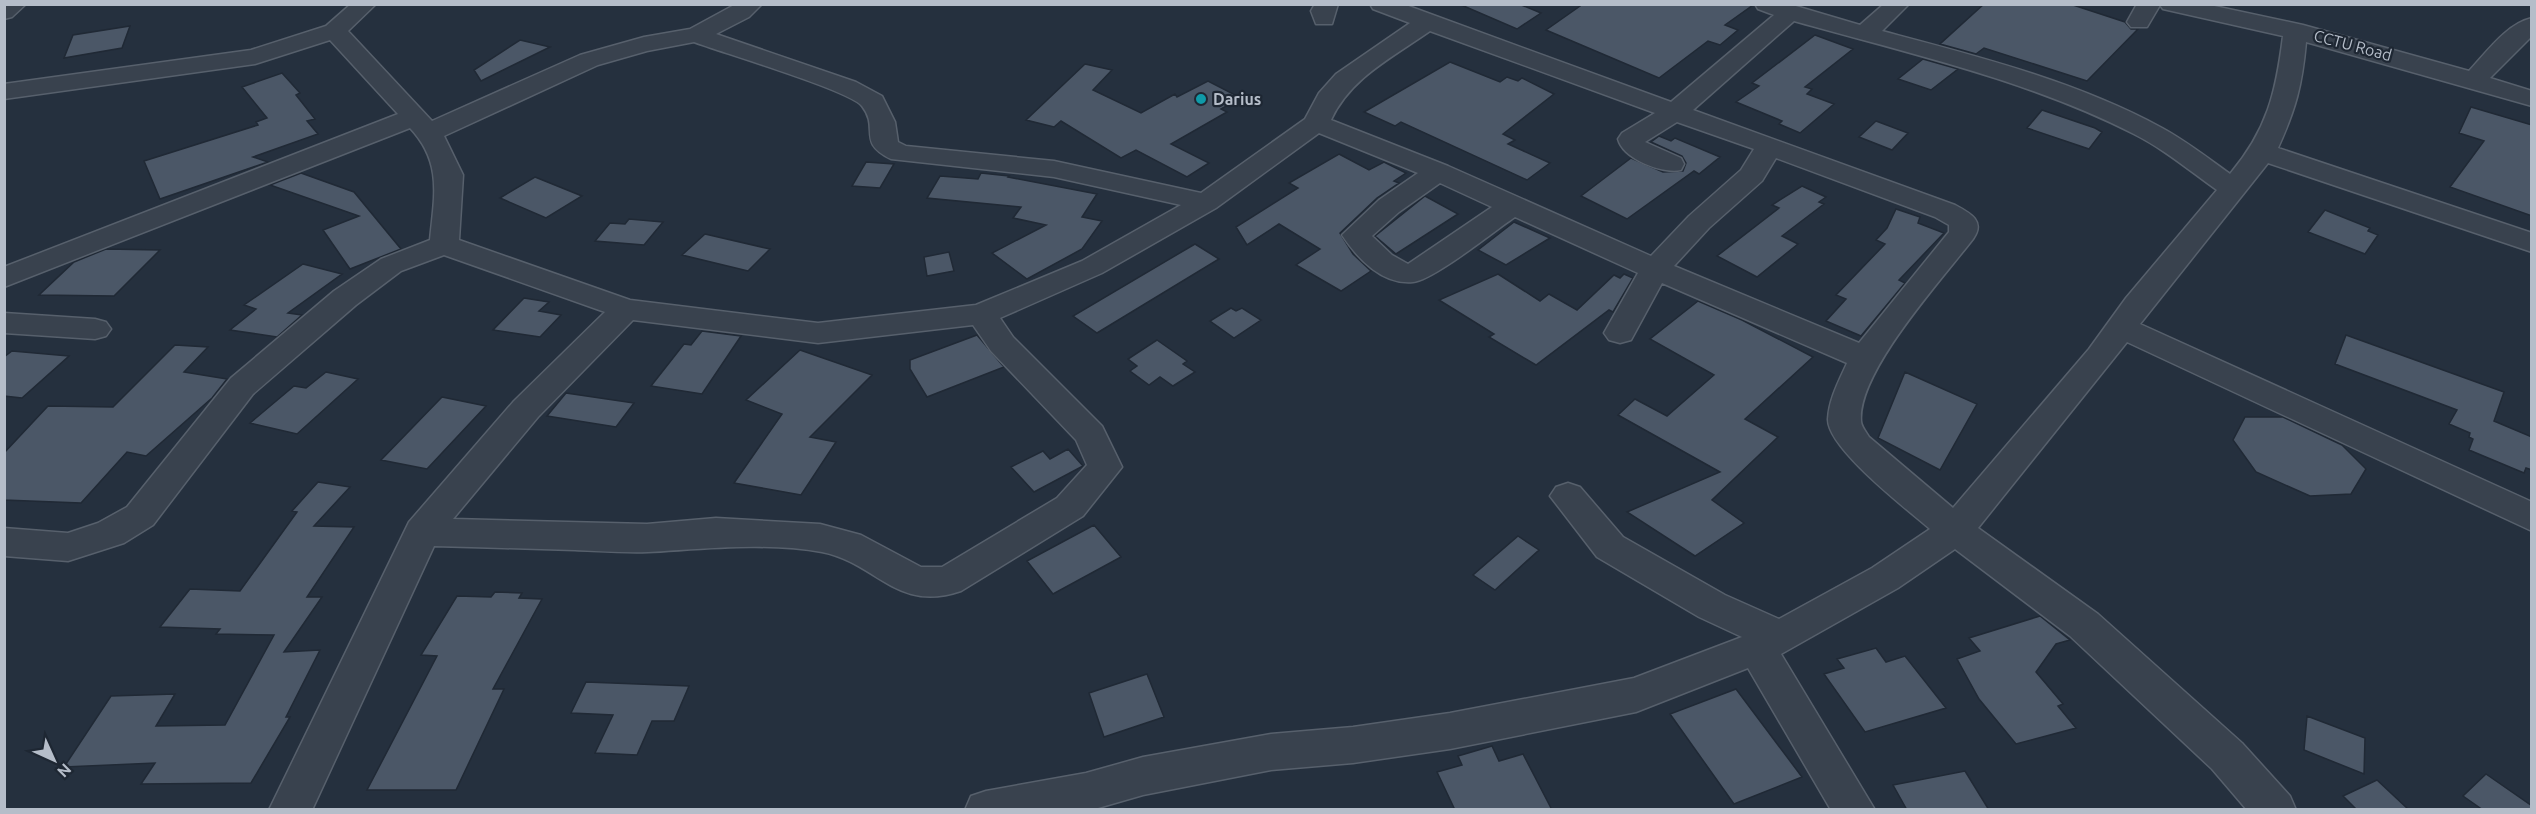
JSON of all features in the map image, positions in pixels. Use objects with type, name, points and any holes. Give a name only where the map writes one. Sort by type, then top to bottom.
[{"type":"street","points":[[4,12],[15,4]]},
{"type":"street","points":[[4,92],[255,57],[334,31],[365,4]]},
{"type":"street","points":[[4,278],[503,97],[589,60],[644,44],[696,35],[741,12],[751,4]]},
{"type":"street","points":[[1766,4],[1864,34],[1960,71],[2092,105],[2145,129],[2234,189]]},
{"type":"street","points":[[1864,34],[1898,4]]},
{"type":"street","name":"CCTU Road","points":[[2171,4],[2295,30],[2474,80],[2532,99]]},
{"type":"street","points":[[1391,6],[1427,22],[1945,211],[1964,222],[1963,233],[1865,358],[1847,400],[1844,422],[1856,445],[1955,530],[2084,625],[2227,756],[2275,810]]},
{"type":"street","points":[[1671,165],[1633,146],[1631,139],[1675,112],[1790,13]]},
{"type":"street","points":[[4,542],[68,547],[111,533],[140,516],[242,386],[345,298],[391,265],[444,245],[626,309],[818,333],[981,314],[1092,267],[1206,201],[1316,123],[1328,98],[1345,79],[1427,22]]},
{"type":"street","points":[[2474,80],[2515,37],[2532,25]]},
{"type":"street","points":[[986,810],[1086,792],[1143,776],[1270,752],[1353,745],[1450,731],[1636,695],[1767,642],[1818,617],[1886,578],[1955,530],[2122,328],[2144,296],[2263,152],[2284,106],[2290,83],[2295,30]]},
{"type":"street","points":[[334,31],[421,125],[449,176],[444,245]]},
{"type":"street","points":[[696,35],[847,87],[873,101],[882,122],[885,146],[900,153],[1054,169],[1206,201]]},
{"type":"street","points":[[1316,123],[1438,172],[1655,269],[1865,358]]},
{"type":"street","points":[[1620,333],[1655,269],[1700,222],[1752,175],[1769,146]]},
{"type":"street","points":[[2263,152],[2532,243]]},
{"type":"street","points":[[1438,172],[1389,206],[1356,235],[1394,270],[1404,274],[1414,273],[1512,206]]},
{"type":"street","points":[[290,810],[422,532],[526,409],[626,309]]},
{"type":"street","points":[[422,532],[646,537],[726,533],[820,538],[848,545],[916,582],[948,581],[1070,507],[1105,467],[1090,434],[1002,344],[981,314]]},
{"type":"street","points":[[4,322],[95,329]]},
{"type":"street","points":[[2122,328],[2532,518]]},
{"type":"street","points":[[1568,496],[1610,547],[1712,606],[1767,642],[1854,810]]},
{"type":"building","points":[[1459,4],[1519,4],[1541,13],[1517,29]]},
{"type":"building","points":[[1583,4],[1753,5],[1725,25],[1738,30],[1720,45],[1708,41],[1659,78],[1546,30]]},
{"type":"building","points":[[1984,4],[2070,4],[2125,22],[2131,29],[2138,29],[2087,81],[1984,48],[1976,54],[1940,44]]},
{"type":"building","points":[[130,26],[122,48],[64,58],[73,35]]},
{"type":"building","points":[[1815,35],[1853,49],[1805,87],[1812,89],[1807,94],[1834,104],[1800,133],[1779,124],[1782,121],[1736,102],[1759,86],[1752,83]]},
{"type":"building","points":[[520,40],[550,47],[481,81],[474,70]]},
{"type":"building","points":[[1923,59],[1958,69],[1931,90],[1898,79]]},
{"type":"building","points":[[1450,62],[1500,82],[1507,77],[1518,81],[1522,78],[1554,94],[1503,134],[1515,140],[1508,144],[1550,163],[1527,180],[1401,122],[1395,126],[1364,112]]},
{"type":"building","points":[[1085,64],[1112,70],[1093,90],[1141,113],[1175,94],[1177,97],[1208,81],[1241,98],[1221,109],[1227,112],[1171,144],[1209,163],[1187,177],[1136,150],[1121,158],[1061,121],[1054,127],[1026,120]]},
{"type":"building","points":[[282,73],[300,93],[296,95],[315,119],[307,121],[318,134],[253,157],[268,162],[160,199],[144,161],[258,125],[256,122],[267,118],[242,87]]},
{"type":"building","points":[[2471,107],[2532,125],[2532,216],[2450,187],[2484,141],[2459,133]]},
{"type":"building","points":[[2042,110],[2102,132],[2089,149],[2027,128]]},
{"type":"building","points":[[1876,121],[1908,133],[1892,150],[1859,137]]},
{"type":"building","points":[[1659,136],[1671,141],[1675,138],[1720,157],[1699,174],[1694,171],[1627,219],[1581,196],[1631,158],[1663,172],[1683,171],[1686,163],[1682,156],[1651,142]]},
{"type":"building","points":[[1339,154],[1369,170],[1384,162],[1406,173],[1394,181],[1399,183],[1377,198],[1340,233],[1353,254],[1371,271],[1341,291],[1296,265],[1320,249],[1279,224],[1247,245],[1236,227],[1298,188],[1289,183]]},
{"type":"building","points":[[866,162],[894,164],[880,188],[852,186]]},
{"type":"building","points":[[301,173],[354,192],[401,249],[350,269],[323,230],[359,216],[270,185]]},
{"type":"building","points":[[981,173],[1009,176],[1097,194],[1082,217],[1102,221],[1082,249],[1027,279],[992,253],[1046,225],[1013,218],[1021,207],[927,198],[940,176],[978,179]]},
{"type":"building","points":[[535,177],[582,196],[546,218],[500,198]]},
{"type":"building","points":[[1802,186],[1826,197],[1819,202],[1824,204],[1782,236],[1798,244],[1757,277],[1717,256],[1779,208],[1772,205]]},
{"type":"building","points":[[1425,196],[1458,214],[1396,254],[1375,236]]},
{"type":"building","points":[[1896,209],[1920,217],[1918,223],[1944,233],[1899,280],[1905,283],[1861,336],[1826,321],[1846,299],[1836,295],[1885,244],[1876,240],[1887,228]]},
{"type":"building","points":[[2325,210],[2370,228],[2368,231],[2378,235],[2365,254],[2308,232]]},
{"type":"building","points":[[629,219],[663,222],[644,245],[595,241],[610,223],[625,224]]},
{"type":"building","points":[[1514,222],[1550,238],[1506,265],[1478,250]]},
{"type":"building","points":[[705,234],[770,249],[748,271],[682,255]]},
{"type":"building","points":[[1195,244],[1219,259],[1097,333],[1073,316]]},
{"type":"building","points":[[106,249],[160,250],[114,296],[39,295],[74,262]]},
{"type":"building","points":[[949,252],[954,271],[927,276],[924,257]]},
{"type":"building","points":[[303,264],[342,274],[288,313],[302,315],[277,337],[230,330],[256,309],[244,305]]},
{"type":"building","points":[[1498,274],[1540,301],[1549,294],[1577,310],[1614,275],[1620,278],[1624,274],[1633,278],[1613,312],[1609,310],[1536,365],[1489,337],[1494,334],[1439,300]]},
{"type":"building","points":[[524,298],[549,302],[539,311],[561,315],[540,337],[493,330]]},
{"type":"building","points":[[1698,301],[1742,320],[1813,357],[1745,419],[1778,437],[1712,500],[1744,523],[1695,556],[1627,512],[1720,472],[1618,415],[1635,399],[1667,416],[1714,375],[1650,339]]},
{"type":"building","points":[[1231,308],[1236,311],[1242,308],[1261,320],[1234,338],[1210,321]]},
{"type":"building","points":[[702,331],[741,336],[702,394],[651,386],[684,344],[691,345]]},
{"type":"building","points":[[977,335],[1004,367],[927,397],[910,369],[910,360]]},
{"type":"building","points":[[2346,335],[2504,392],[2494,421],[2532,437],[2532,470],[2526,468],[2524,473],[2469,450],[2473,439],[2469,437],[2470,433],[2449,424],[2457,410],[2335,364]]},
{"type":"building","points":[[1157,340],[1187,361],[1183,364],[1195,372],[1173,386],[1160,377],[1149,385],[1130,371],[1137,366],[1128,359]]},
{"type":"building","points":[[175,345],[208,347],[184,372],[227,379],[212,398],[146,456],[127,452],[81,503],[4,500],[4,453],[48,406],[113,407]]},
{"type":"building","points":[[800,350],[872,375],[810,437],[836,442],[801,495],[734,483],[782,414],[746,400]]},
{"type":"building","points":[[12,351],[69,356],[22,398],[4,396],[4,357]]},
{"type":"building","points":[[326,372],[358,379],[297,434],[250,423],[294,386],[306,388]]},
{"type":"building","points":[[1905,372],[1977,404],[1940,470],[1878,438]]},
{"type":"building","points":[[566,393],[634,403],[616,427],[547,416]]},
{"type":"building","points":[[442,397],[486,406],[427,469],[381,460]]},
{"type":"building","points":[[2245,417],[2283,417],[2342,445],[2366,469],[2351,494],[2310,496],[2256,472],[2233,440]]},
{"type":"building","points":[[1068,449],[1083,466],[1034,492],[1011,467],[1043,451],[1050,459]]},
{"type":"building","points":[[318,482],[350,487],[314,526],[354,527],[307,597],[322,597],[284,652],[320,650],[286,717],[290,717],[251,783],[141,784],[155,763],[64,767],[111,696],[175,694],[156,726],[225,725],[274,635],[216,634],[220,629],[160,627],[190,589],[240,591],[297,512],[292,511]]},
{"type":"building","points":[[1094,525],[1121,557],[1053,594],[1027,561]]},
{"type":"building","points":[[1518,536],[1539,550],[1495,590],[1473,575]]},
{"type":"building","points":[[495,592],[522,593],[519,598],[542,599],[493,689],[504,689],[456,790],[367,790],[437,656],[421,655],[457,596],[491,597]]},
{"type":"building","points":[[2040,616],[2070,640],[2056,644],[2036,672],[2063,704],[2058,706],[2076,728],[2016,744],[1979,699],[1957,659],[1980,651],[1969,638]]},
{"type":"building","points":[[1876,648],[1886,662],[1905,656],[1946,708],[1865,732],[1824,674],[1844,668],[1837,659]]},
{"type":"building","points":[[1147,674],[1164,717],[1104,737],[1089,693]]},
{"type":"building","points":[[586,682],[689,686],[674,721],[652,721],[637,755],[595,753],[613,715],[571,713]]},
{"type":"building","points":[[1736,689],[1802,777],[1734,804],[1670,714]]},
{"type":"building","points":[[2307,716],[2365,738],[2364,774],[2304,750]]},
{"type":"building","points":[[1492,746],[1499,761],[1523,754],[1552,810],[1455,810],[1437,772],[1462,765],[1458,756]]},
{"type":"building","points":[[1965,771],[1989,810],[1907,810],[1893,785]]},
{"type":"building","points":[[2486,774],[2532,806],[2532,810],[2483,810],[2463,796]]},
{"type":"building","points":[[2377,780],[2409,810],[2357,810],[2343,796]]},
{"type":"place","name":"Darius","points":[[1201,99]]}]
